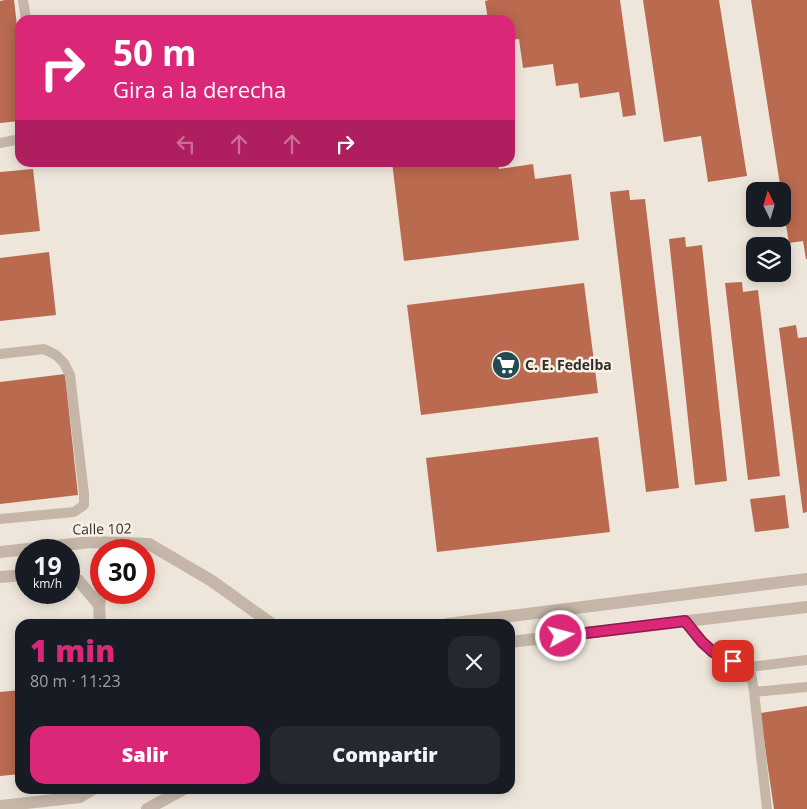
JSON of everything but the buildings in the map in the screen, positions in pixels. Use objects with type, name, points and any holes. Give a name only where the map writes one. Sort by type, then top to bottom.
[{"type":"street","name":"Calle 102","points":[[0,552],[90,542]]},
{"type":"street","name":"Calle 102","points":[[155,548],[212,581],[265,619]]},
{"type":"street","points":[[0,577],[15,576]]},
{"type":"street","points":[[487,619],[807,579]]},
{"type":"street","points":[[80,582],[90,590]]},
{"type":"street","points":[[100,604],[100,619]]},
{"type":"street","points":[[515,641],[807,607]]},
{"type":"street","points":[[0,806],[80,797],[85,794]]},
{"type":"street","points":[[147,809],[175,794]]},
{"type":"lane","points":[[23,0],[25,15]]},
{"type":"lane","points":[[0,142],[15,140]]},
{"type":"lane","points":[[0,354],[44,349],[56,355],[64,364],[70,375],[84,494],[84,505],[74,512],[0,519]]},
{"type":"lane","points":[[685,621],[713,652],[750,667],[807,660]]},
{"type":"lane","points":[[750,667],[767,809]]},
{"type":"lane","points":[[754,692],[807,687]]},
{"type":"place","name":"C. E. Fedelba","points":[[506,365]]},
{"type":"route","points":[[561,636],[685,621],[713,652],[733,661]]}]
